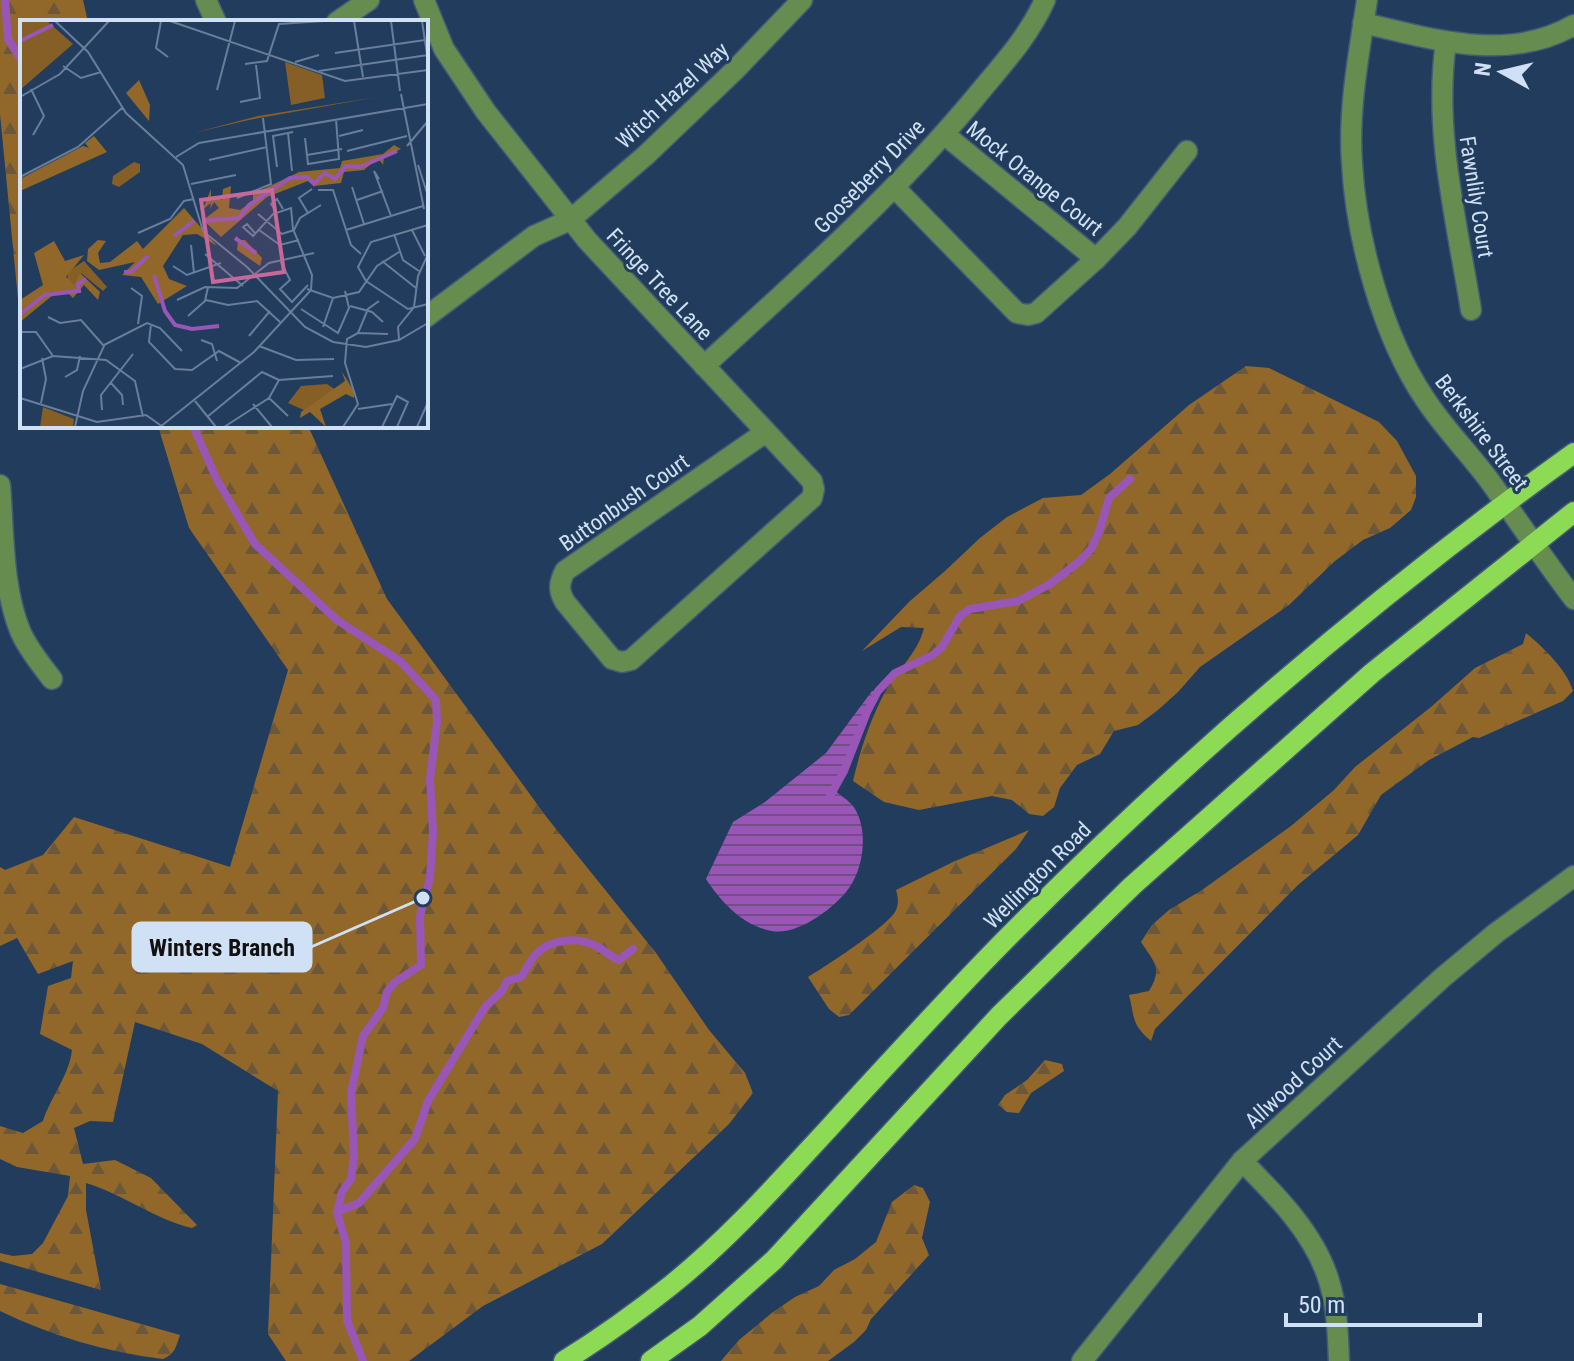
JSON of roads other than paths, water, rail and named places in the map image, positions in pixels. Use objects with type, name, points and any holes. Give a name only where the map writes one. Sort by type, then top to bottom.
[{"type":"main road","name":"Wellington Road","points":[[564,1361],[673,1284],[756,1207],[990,955],[1125,821],[1306,663],[1511,511],[1574,453]]},
{"type":"main road","points":[[651,1361],[700,1326],[774,1260],[999,1016],[1132,886],[1372,673],[1574,512]]},
{"type":"street","points":[[206,0],[215,20]]},
{"type":"street","points":[[340,20],[369,0]]},
{"type":"street","name":"Fringe Tree Lane","points":[[424,0],[444,49],[486,112],[570,220],[812,481],[812,498],[730,570]]},
{"type":"street","name":"Witch Hazel Way","points":[[428,316],[534,236],[570,220],[645,156],[734,71],[802,0]]},
{"type":"street","name":"Gooseberry Drive","points":[[704,366],[895,188],[1026,36],[1045,0]]},
{"type":"street","name":"Berkshire Street","points":[[1367,0],[1352,108],[1351,161],[1355,203],[1366,256],[1398,350],[1424,397],[1574,599]]},
{"type":"street","points":[[1363,23],[1446,42],[1487,46],[1520,44],[1548,37],[1574,25]]},
{"type":"street","name":"Fawnlily Court","points":[[1446,42],[1441,120],[1471,310]]},
{"type":"street","name":"Mock Orange Court","points":[[944,134],[1096,259]]},
{"type":"street","name":"Mock Orange Court","points":[[895,188],[1017,313],[1028,315],[1036,313],[1096,259],[1127,227],[1187,151]]},
{"type":"street","name":"Buttonbush Court","points":[[730,570],[631,660],[622,662],[612,659],[560,594],[560,582],[565,571],[766,432]]},
{"type":"street","points":[[0,485],[9,593],[14,612],[22,634],[52,679]]},
{"type":"street","name":"Allwood Court","points":[[1082,1361],[1242,1161],[1442,978],[1496,933],[1574,876]]},
{"type":"street","points":[[1242,1161],[1291,1214],[1322,1264],[1329,1281],[1337,1323],[1339,1361]]},
{"type":"waterway","points":[[5,0],[8,39],[20,58]]},
{"type":"waterway","points":[[194,428],[217,480],[255,544],[337,620],[400,661],[436,700],[437,722],[430,779],[433,832],[430,878],[420,916],[421,965],[395,982],[387,992],[383,1008],[363,1036],[351,1093],[354,1155],[351,1179],[342,1192],[337,1212],[346,1243],[347,1320],[363,1361]]},
{"type":"waterway","points":[[829,798],[878,691],[895,673],[933,655],[942,647],[960,616],[970,609],[1018,601],[1050,584],[1080,561],[1091,549],[1099,532],[1109,498],[1130,479]]},
{"type":"waterway","points":[[337,1212],[359,1203],[415,1139],[428,1101],[485,1007],[502,991],[507,981],[521,977],[541,949],[557,942],[573,940],[589,943],[619,960],[633,949]]},
{"type":"place","name":"Winters Branch","points":[[423,898]]}]
